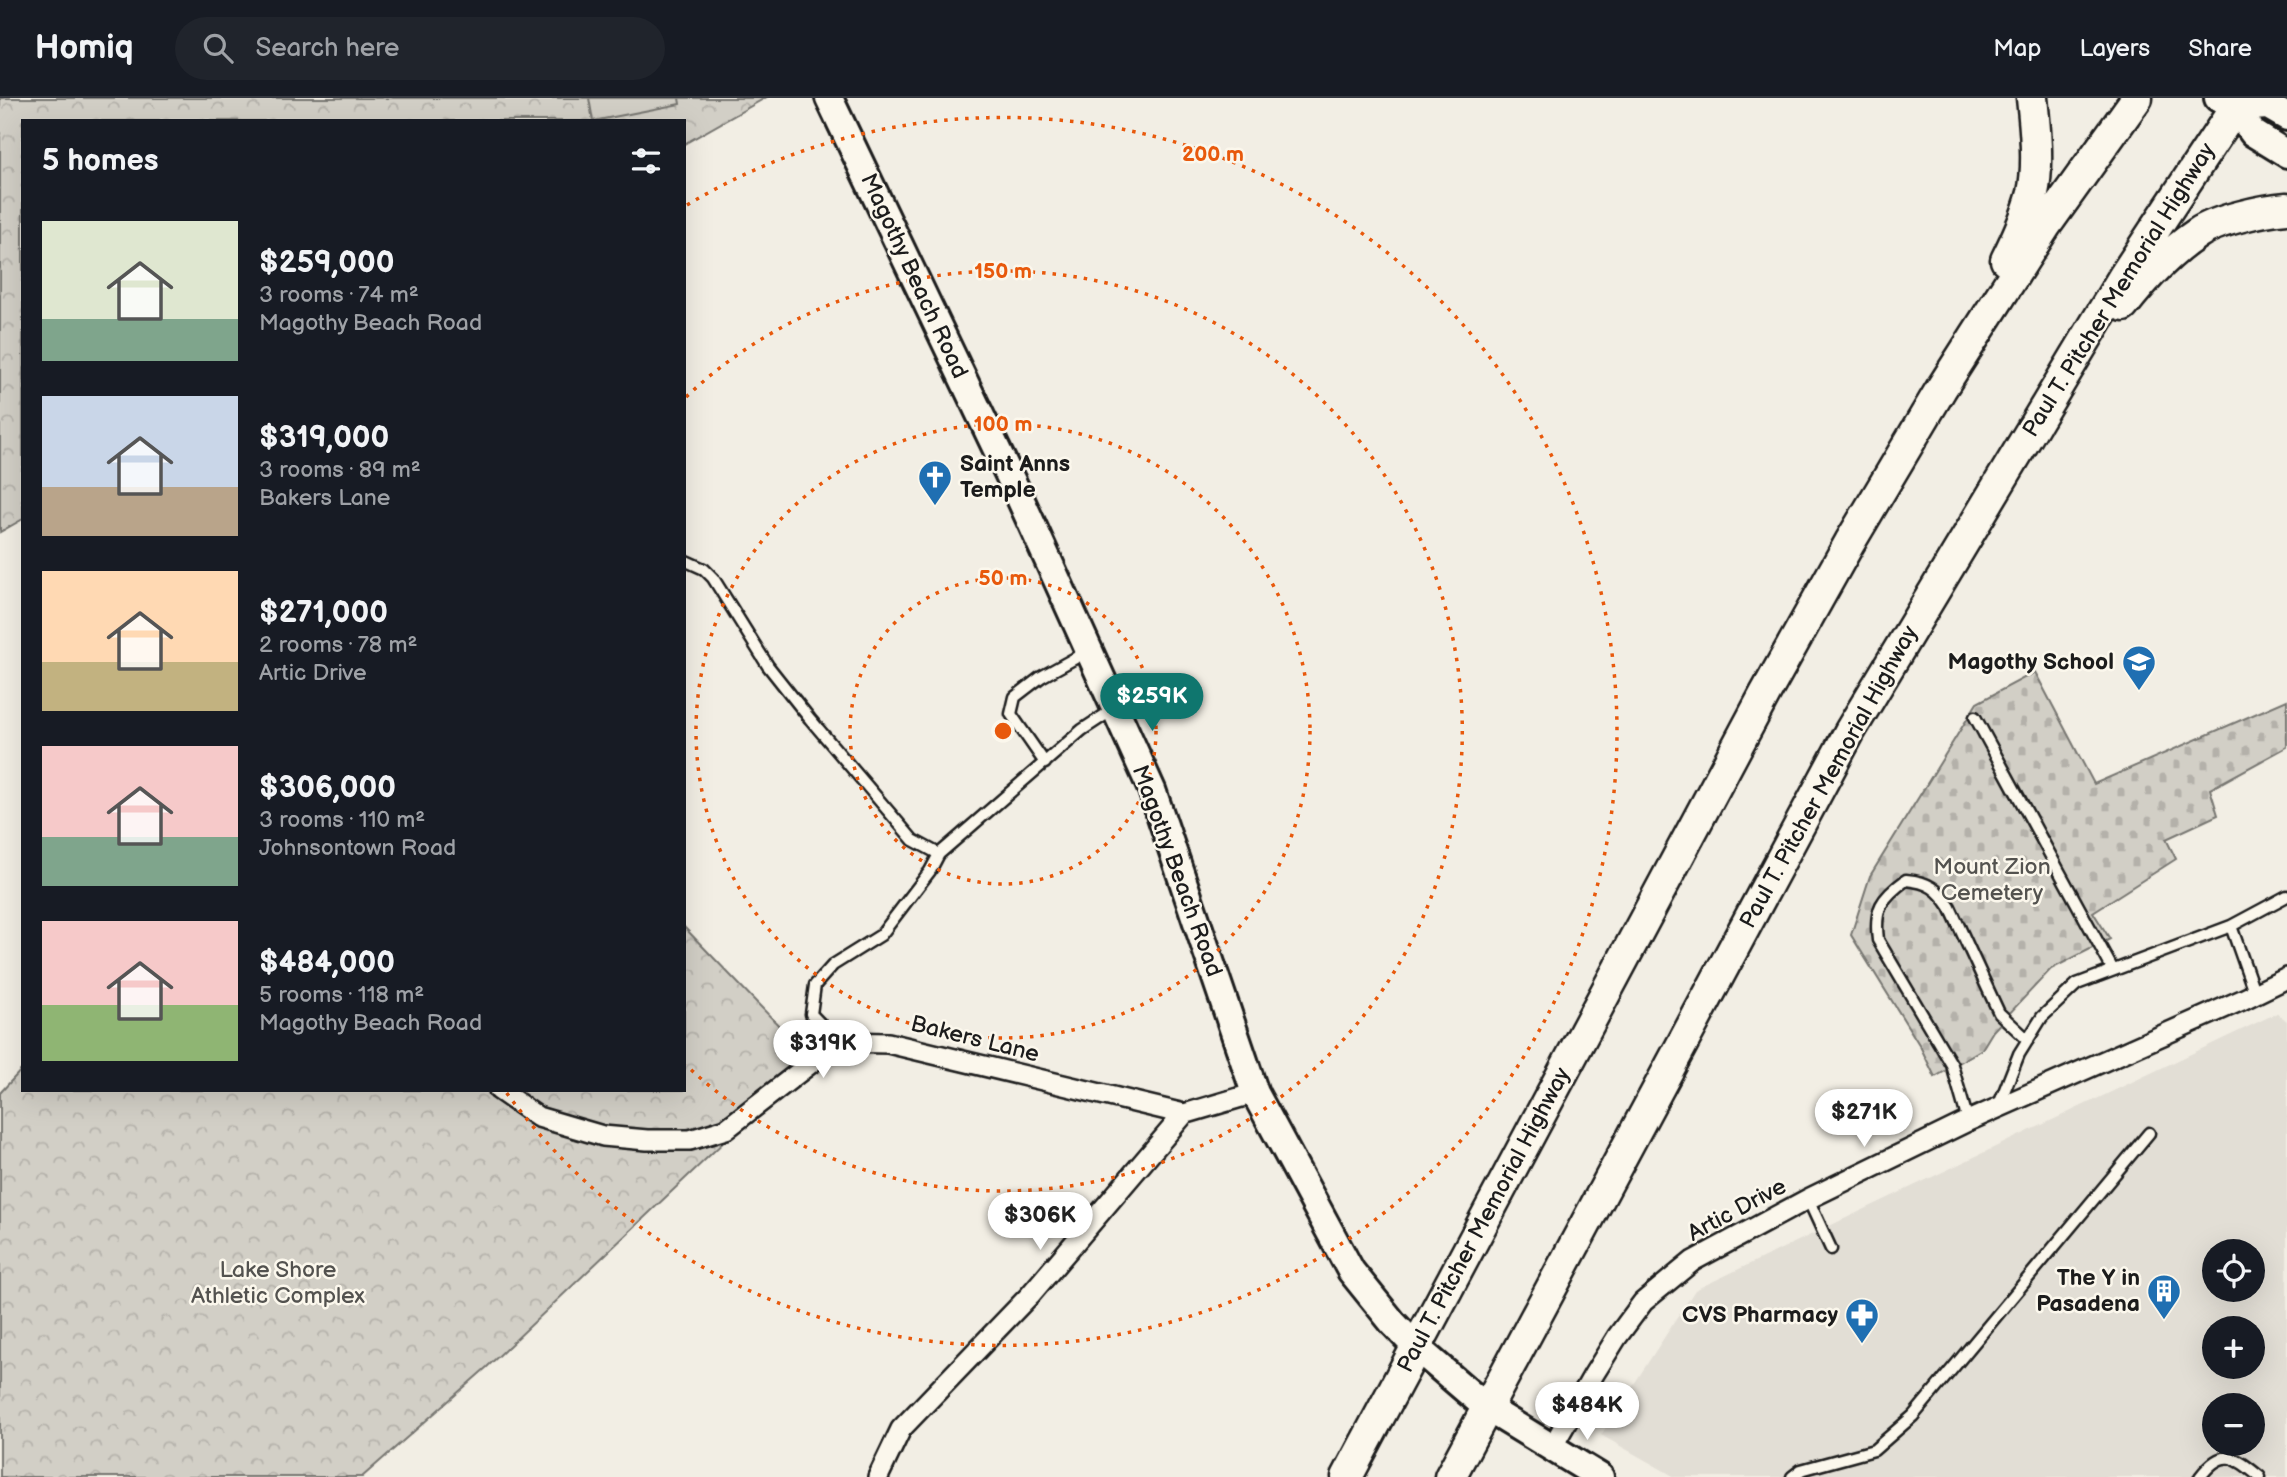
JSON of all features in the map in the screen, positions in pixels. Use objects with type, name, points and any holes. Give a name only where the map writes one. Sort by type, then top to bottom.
[{"type":"main road","points":[[1941,389],[2019,234],[2033,190],[2035,146],[2032,98]]},
{"type":"main road","name":"Paul T. Pitcher Memorial Highway","points":[[1347,1477],[1765,694],[1850,542],[1941,389],[2046,225],[2137,98]]},
{"type":"main road","name":"Paul T. Pitcher Memorial Highway","points":[[1450,1477],[1850,731],[2032,426],[2232,101]]},
{"type":"main road","points":[[2032,426],[2135,290],[2165,259],[2200,232],[2244,216],[2287,208]]},
{"type":"street","name":"Magothy Beach Road","points":[[829,98],[1020,498],[1152,790],[1255,1093],[1351,1271],[1416,1347],[1487,1408],[1600,1477]]},
{"type":"street","points":[[2232,101],[2268,106],[2287,117]]},
{"type":"street","points":[[2232,101],[2253,134],[2287,154]]},
{"type":"street","name":"Artic Drive","points":[[1551,1449],[1594,1374],[1643,1302],[1693,1261],[1808,1199],[1968,1121],[2287,978]]},
{"type":"street","points":[[502,1092],[538,1117],[603,1136],[690,1140],[726,1129],[838,1042]]},
{"type":"street","name":"Bakers Lane","points":[[838,1042],[888,1043],[1184,1114]]},
{"type":"street","points":[[878,1477],[901,1429],[1030,1294],[1184,1114],[1255,1093]]},
{"type":"lane","points":[[686,561],[705,569],[713,578],[768,666],[914,840],[939,854]]},
{"type":"lane","points":[[1045,763],[1011,714],[1015,697],[1041,677],[1089,651]]},
{"type":"lane","points":[[838,1042],[811,1014],[815,985],[833,965],[881,935],[930,871],[939,854],[1082,730],[1115,708]]},
{"type":"lane","points":[[1975,717],[2113,970]]},
{"type":"lane","points":[[1968,1121],[1952,1065],[1878,940],[1875,923],[1880,905],[1894,888],[1906,880],[1920,881],[1940,892],[1950,907],[1999,1013],[2028,1040]]},
{"type":"lane","points":[[1998,1107],[2019,1054],[2042,1017],[2077,984],[2231,926],[2287,896]]},
{"type":"lane","points":[[2231,926],[2255,994]]},
{"type":"lane","points":[[1792,1477],[1801,1470],[1874,1450],[1913,1416],[2148,1133]]},
{"type":"lane","points":[[1808,1199],[1831,1249]]},
{"type":"lane","points":[[2200,1477],[2209,1465],[2220,1458],[2229,1457],[2239,1460],[2260,1477]]},
{"type":"shaded area","points":[[2277,1013],[2287,1021],[2287,1477],[1675,1477],[1601,1435],[1695,1290]]},
{"type":"green space","points":[[0,98],[765,98],[686,143],[686,119],[21,119],[21,520],[0,532]]},
{"type":"green space","points":[[589,98],[679,98],[680,104],[593,119]]},
{"type":"green space","name":"Mount Zion Cemetery","points":[[2035,672],[2094,784],[2287,700],[2287,747],[2210,789],[2218,815],[2166,839],[2176,859],[2093,912],[2110,939],[2051,969],[1993,1031],[1982,1049],[1935,1077],[1920,1046],[1851,935],[1870,876],[1977,703]]},
{"type":"green space","name":"Lake Shore Athletic Complex","points":[[686,929],[811,1059],[487,1367],[362,1477],[0,1477],[0,1093],[21,1070],[21,1092],[686,1092]]},
{"type":"place","name":"Saint Anns Temple","points":[[935,507]]},
{"type":"place","name":"Magothy School","points":[[2139,692]]},
{"type":"place","name":"The Y in Pasadena","points":[[2164,1321]]},
{"type":"place","name":"CVS Pharmacy","points":[[1862,1345]]}]
